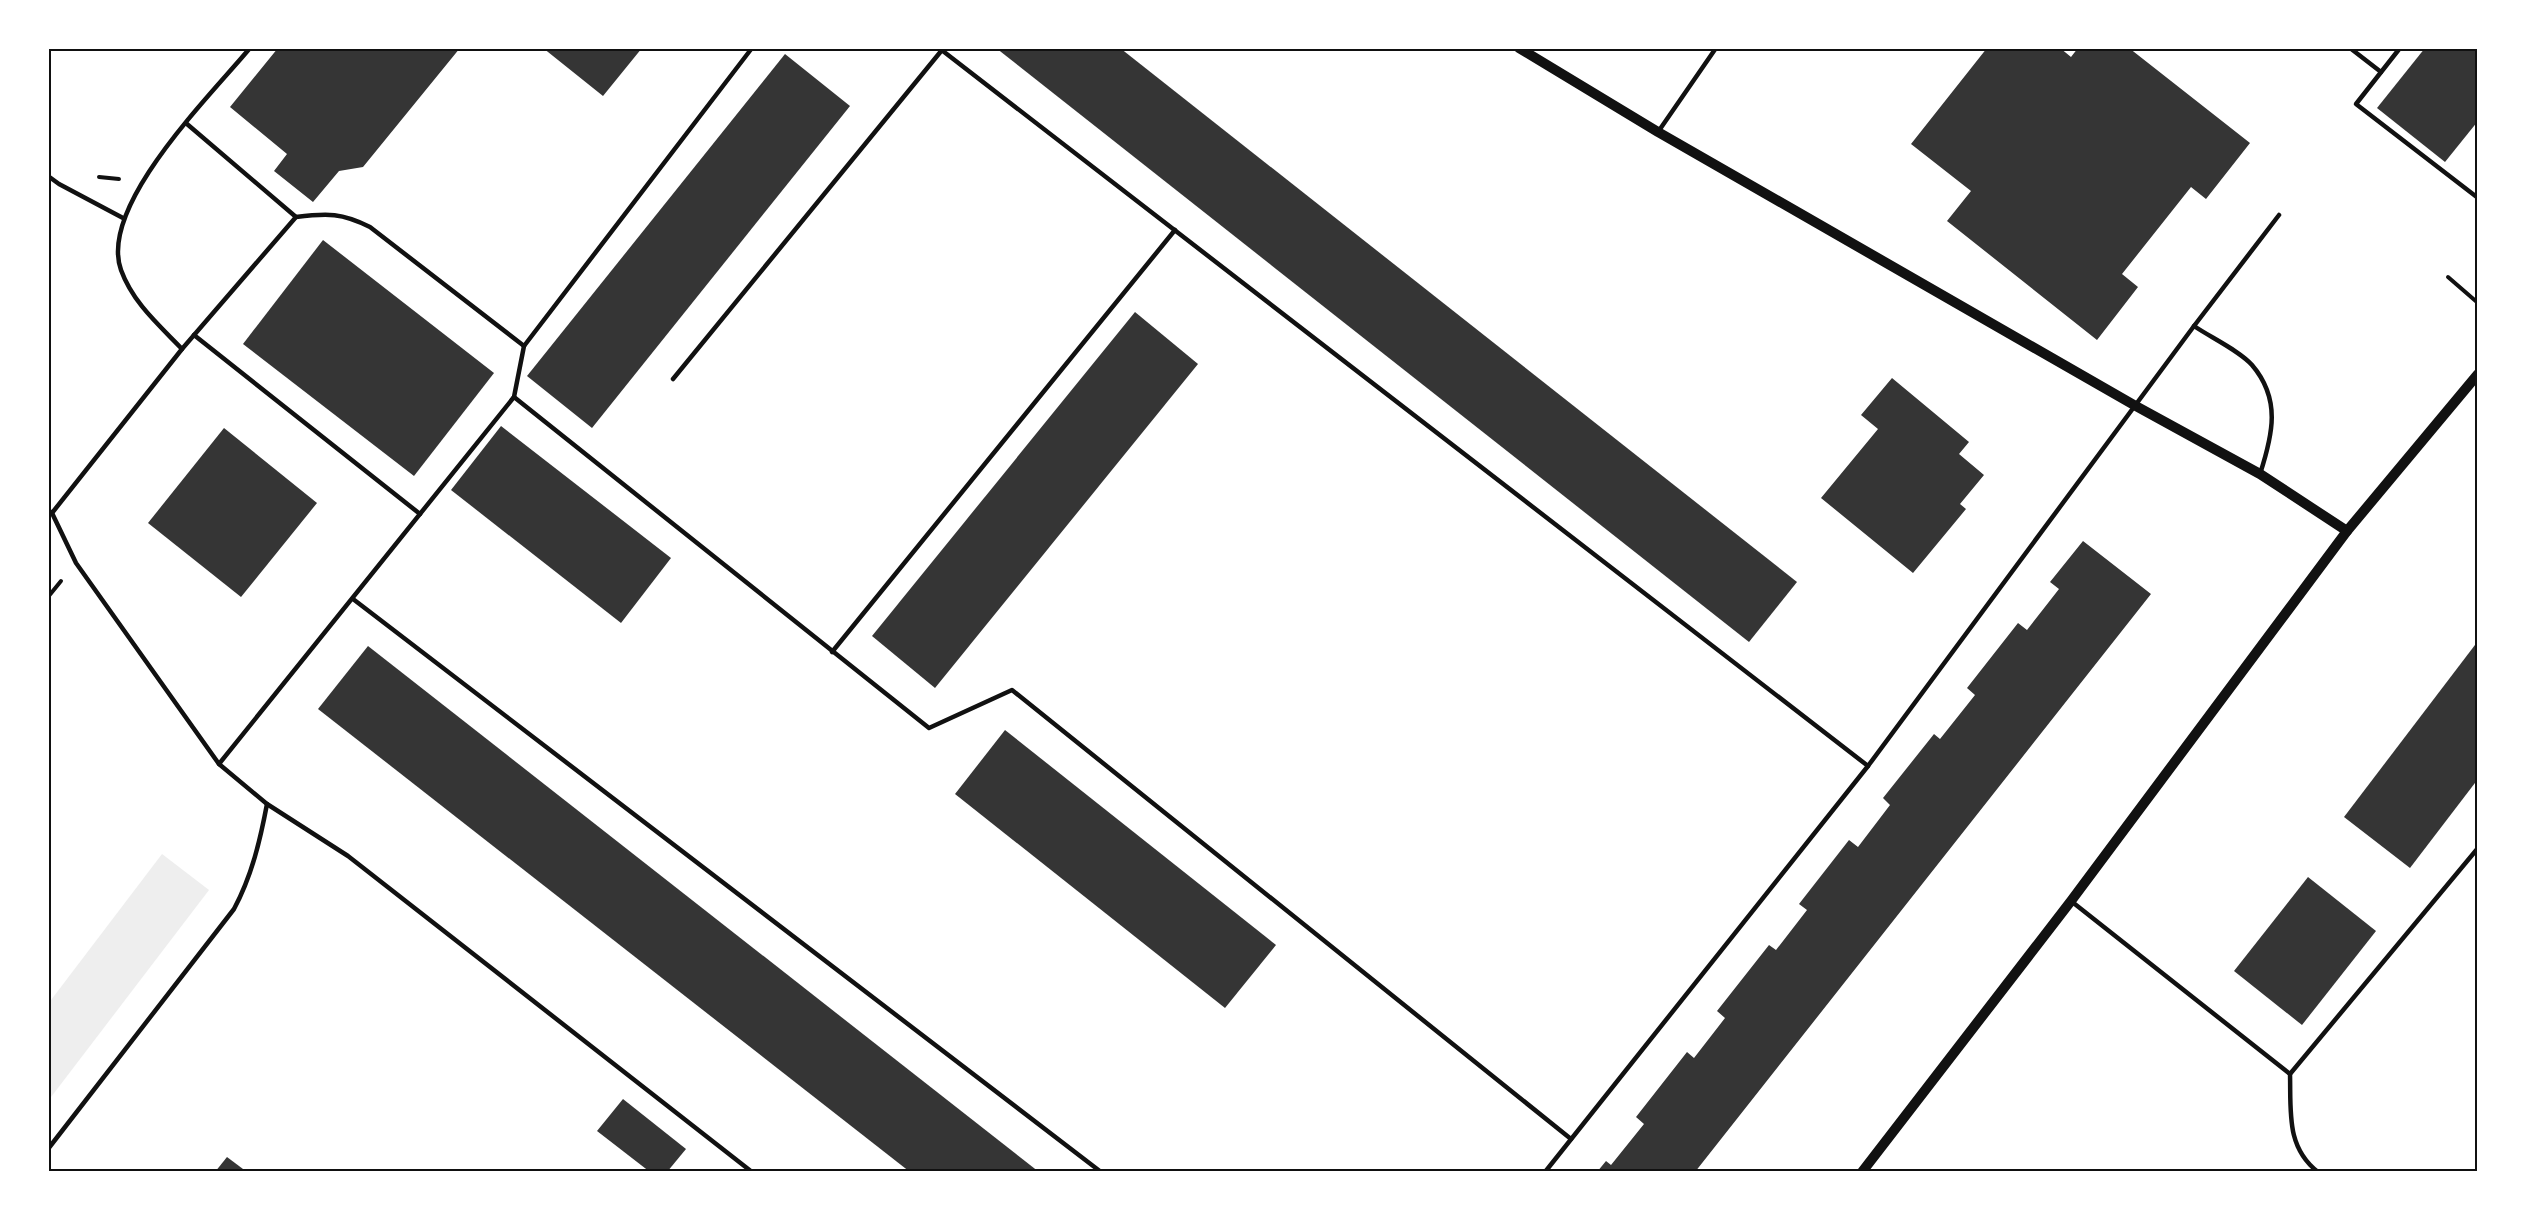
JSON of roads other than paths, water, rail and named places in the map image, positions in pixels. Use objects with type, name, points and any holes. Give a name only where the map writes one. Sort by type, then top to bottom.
[{"type":"street","points":[[1519,48],[1658,132],[2134,405],[2260,474],[2347,531]]},
{"type":"street","points":[[1862,1172],[2071,901],[2347,531],[2478,374]]},
{"type":"lane","points":[[182,349],[140,306],[120,269],[117,245],[123,218],[156,161],[250,48]]},
{"type":"lane","points":[[219,764],[514,397],[524,346],[752,48]]},
{"type":"lane","points":[[1658,132],[1716,48]]},
{"type":"lane","points":[[2350,48],[2381,72]]},
{"type":"lane","points":[[2400,48],[2356,104],[2478,198]]},
{"type":"lane","points":[[673,379],[940,49],[1868,766]]},
{"type":"lane","points":[[187,124],[296,217]]},
{"type":"lane","points":[[48,176],[123,218]]},
{"type":"lane","points":[[524,346],[370,227],[350,217],[330,213],[296,217],[182,349],[50,512],[76,563],[219,764],[267,804],[348,856],[752,1172]]},
{"type":"lane","points":[[1545,1172],[1868,766],[2134,405],[2279,215]]},
{"type":"lane","points":[[832,652],[1175,230]]},
{"type":"lane","points":[[2194,326],[2251,364],[2272,398],[2269,446],[2260,474]]},
{"type":"lane","points":[[195,335],[420,514]]},
{"type":"lane","points":[[514,397],[929,728],[1012,690],[1571,1139]]},
{"type":"lane","points":[[353,599],[1101,1172]]},
{"type":"lane","points":[[48,1149],[234,909],[247,885],[257,856],[267,804]]},
{"type":"lane","points":[[2318,1172],[2303,1161],[2292,1129],[2290,1074],[2478,848]]},
{"type":"lane","points":[[2071,901],[2290,1074]]}]
